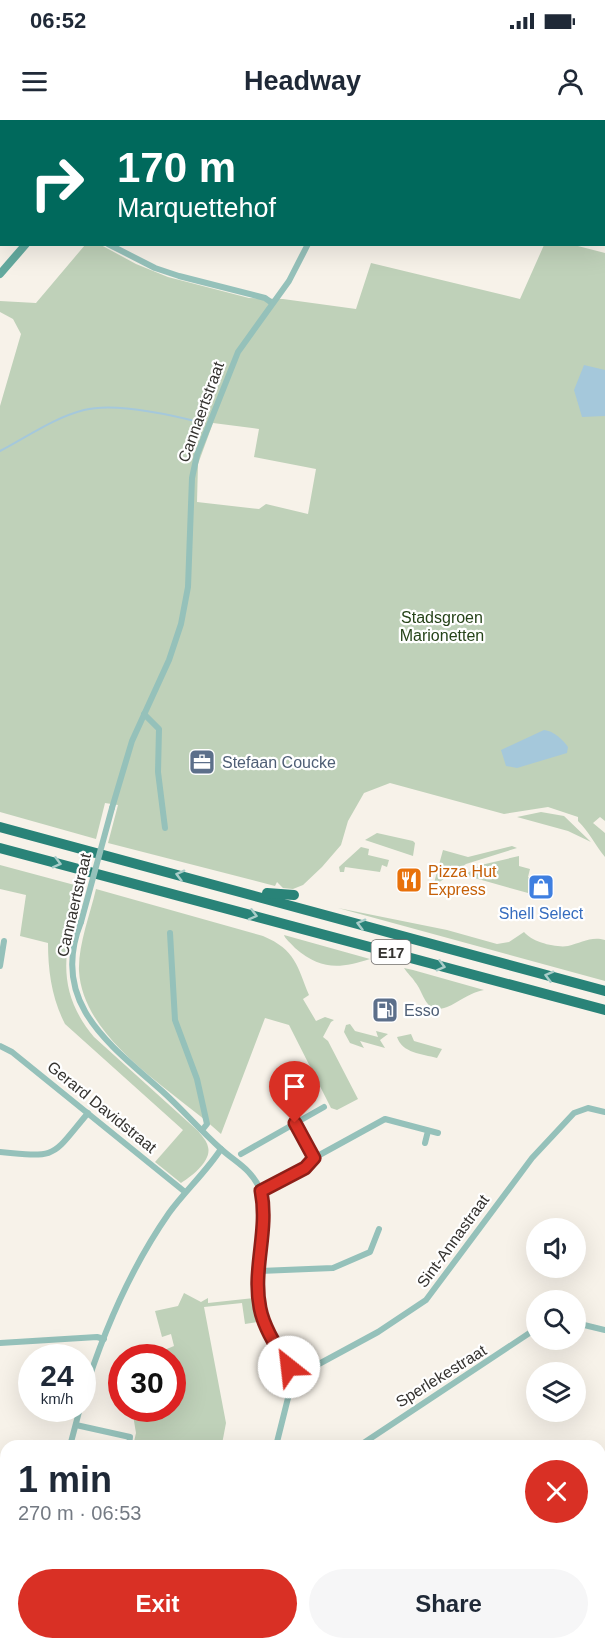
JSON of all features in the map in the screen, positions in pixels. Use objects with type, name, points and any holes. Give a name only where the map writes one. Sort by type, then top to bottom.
[{"type":"highway","name":"E17","points":[[0,827],[605,991]]},
{"type":"highway","name":"E17","points":[[0,848],[605,1010]]},
{"type":"highway","points":[[237,890],[294,896]]},
{"type":"highway","points":[[176,895],[233,918]]},
{"type":"street","points":[[0,274],[24,246]]},
{"type":"street","points":[[112,246],[171,274],[265,298],[272,303]]},
{"type":"street","name":"Cannaertstraat","points":[[261,1191],[237,1160],[221,1149],[203,1129],[103,1038],[86,1017],[79,1001],[73,978],[73,960],[123,765],[171,654],[183,615],[191,547],[192,478],[197,455],[238,351],[299,265],[307,246]]},
{"type":"street","points":[[144,714],[159,729],[158,772],[165,828]]},
{"type":"street","points":[[170,933],[172,1007],[197,1079],[207,1124],[203,1129]]},
{"type":"street","points":[[0,966],[4,941]]},
{"type":"street","name":"Gerard Davidstraat","points":[[0,1046],[12,1052],[184,1192]]},
{"type":"street","points":[[241,1154],[324,1107]]},
{"type":"street","name":"Sint-Annastraat","points":[[293,1378],[378,1332],[426,1300],[532,1158],[578,1109],[588,1108],[605,1112]]},
{"type":"street","points":[[0,1152],[40,1156],[55,1151],[88,1113]]},
{"type":"street","points":[[278,1440],[293,1378],[260,1311],[260,1271],[265,1219],[261,1191],[305,1168],[314,1158],[385,1119],[438,1133]]},
{"type":"street","points":[[295,1123],[314,1158]]},
{"type":"street","points":[[424,1143],[429,1131]]},
{"type":"street","points":[[96,1361],[126,1289],[152,1240],[184,1192],[221,1149]]},
{"type":"street","points":[[260,1271],[333,1268],[370,1252],[379,1229]]},
{"type":"street","points":[[586,1325],[605,1330]]},
{"type":"street","name":"Sperlekestraat","points":[[368,1440],[526,1335]]},
{"type":"street","points":[[0,1343],[97,1336],[104,1339]]},
{"type":"street","points":[[72,1440],[77,1422]]},
{"type":"street","points":[[76,1425],[130,1437],[130,1440]]},
{"type":"green space","name":"Stadsgroen Marionetten","points":[[84,246],[103,246],[136,264],[168,277],[249,298],[283,299],[356,309],[371,263],[520,299],[544,246],[578,246],[605,253],[605,821],[600,817],[593,823],[605,833],[605,857],[578,821],[578,817],[548,807],[504,814],[390,783],[364,793],[348,821],[341,845],[303,885],[293,889],[283,888],[277,882],[275,886],[108,843],[118,805],[105,803],[96,839],[0,812],[0,406],[21,334],[13,319],[0,312],[0,301],[36,303]],"holes":[[[213,423],[259,429],[254,457],[316,469],[308,514],[266,504],[259,509],[197,502],[198,464]]]},
{"type":"green space","points":[[541,812],[564,816],[591,842],[568,831],[517,817]]},
{"type":"green space","points":[[377,833],[413,841],[415,843],[413,856],[365,840]]},
{"type":"green space","points":[[512,846],[517,848],[466,864],[438,883],[434,883],[443,850],[468,857]]},
{"type":"green space","points":[[361,847],[369,849],[368,855],[389,860],[387,867],[382,865],[380,872],[345,867],[344,872],[340,872],[339,867]]},
{"type":"green space","points":[[519,856],[519,866],[530,869],[528,877],[532,878],[528,893],[464,875],[481,865]]},
{"type":"green space","points":[[0,865],[82,887],[71,927],[66,965],[72,1000],[81,1019],[94,1037],[198,1131],[205,1141],[207,1158],[195,1173],[181,1183],[155,1162],[183,1130],[65,1024],[52,985],[48,943],[20,936],[26,895],[0,889]]},
{"type":"green space","points":[[96,889],[263,936],[282,947],[298,967],[309,995],[303,999],[316,1021],[325,1017],[334,1020],[323,1037],[328,1041],[358,1099],[337,1110],[331,1108],[289,1025],[265,1018],[221,1134],[134,1063],[96,1020],[84,996],[79,961],[82,940]]},
{"type":"green space","points":[[338,908],[447,930],[497,944],[509,942],[524,932],[544,944],[557,946],[568,946],[591,939],[605,940],[605,981]]},
{"type":"green space","points":[[284,935],[370,959],[340,966],[322,964],[304,955]]},
{"type":"green space","points":[[404,968],[484,990],[444,1008],[433,1008]]},
{"type":"green space","points":[[350,1024],[355,1031],[378,1037],[376,1031],[388,1034],[380,1040],[385,1048],[360,1041],[364,1048],[350,1043],[344,1032],[346,1025]]},
{"type":"green space","points":[[411,1034],[414,1041],[442,1049],[437,1058],[408,1050],[397,1037]]},
{"type":"green space","points":[[184,1293],[201,1302],[208,1298],[208,1303],[254,1298],[257,1322],[245,1324],[242,1303],[204,1307],[226,1423],[223,1440],[134,1440],[134,1422],[186,1422],[186,1344],[174,1344],[171,1334],[162,1337],[155,1311],[178,1306]]},
{"type":"water","points":[[584,365],[605,370],[605,416],[582,417],[574,390]]},
{"type":"water","points":[[544,730],[561,739],[568,747],[567,753],[517,768],[506,766],[501,750]]},
{"type":"waterway","points":[[0,451],[40,428],[73,413],[97,408],[144,410],[203,423]]},
{"type":"place","name":"Stefaan Coucke","points":[[202,762]]},
{"type":"place","name":"Pizza Hut Express","points":[[409,880]]},
{"type":"place","name":"Shell Select","points":[[541,887]]},
{"type":"place","name":"Esso","points":[[385,1010]]},
{"type":"route","points":[[289,1367],[266,1327],[260,1311],[258,1293],[265,1219],[261,1191],[305,1168],[314,1158],[295,1123]]}]
